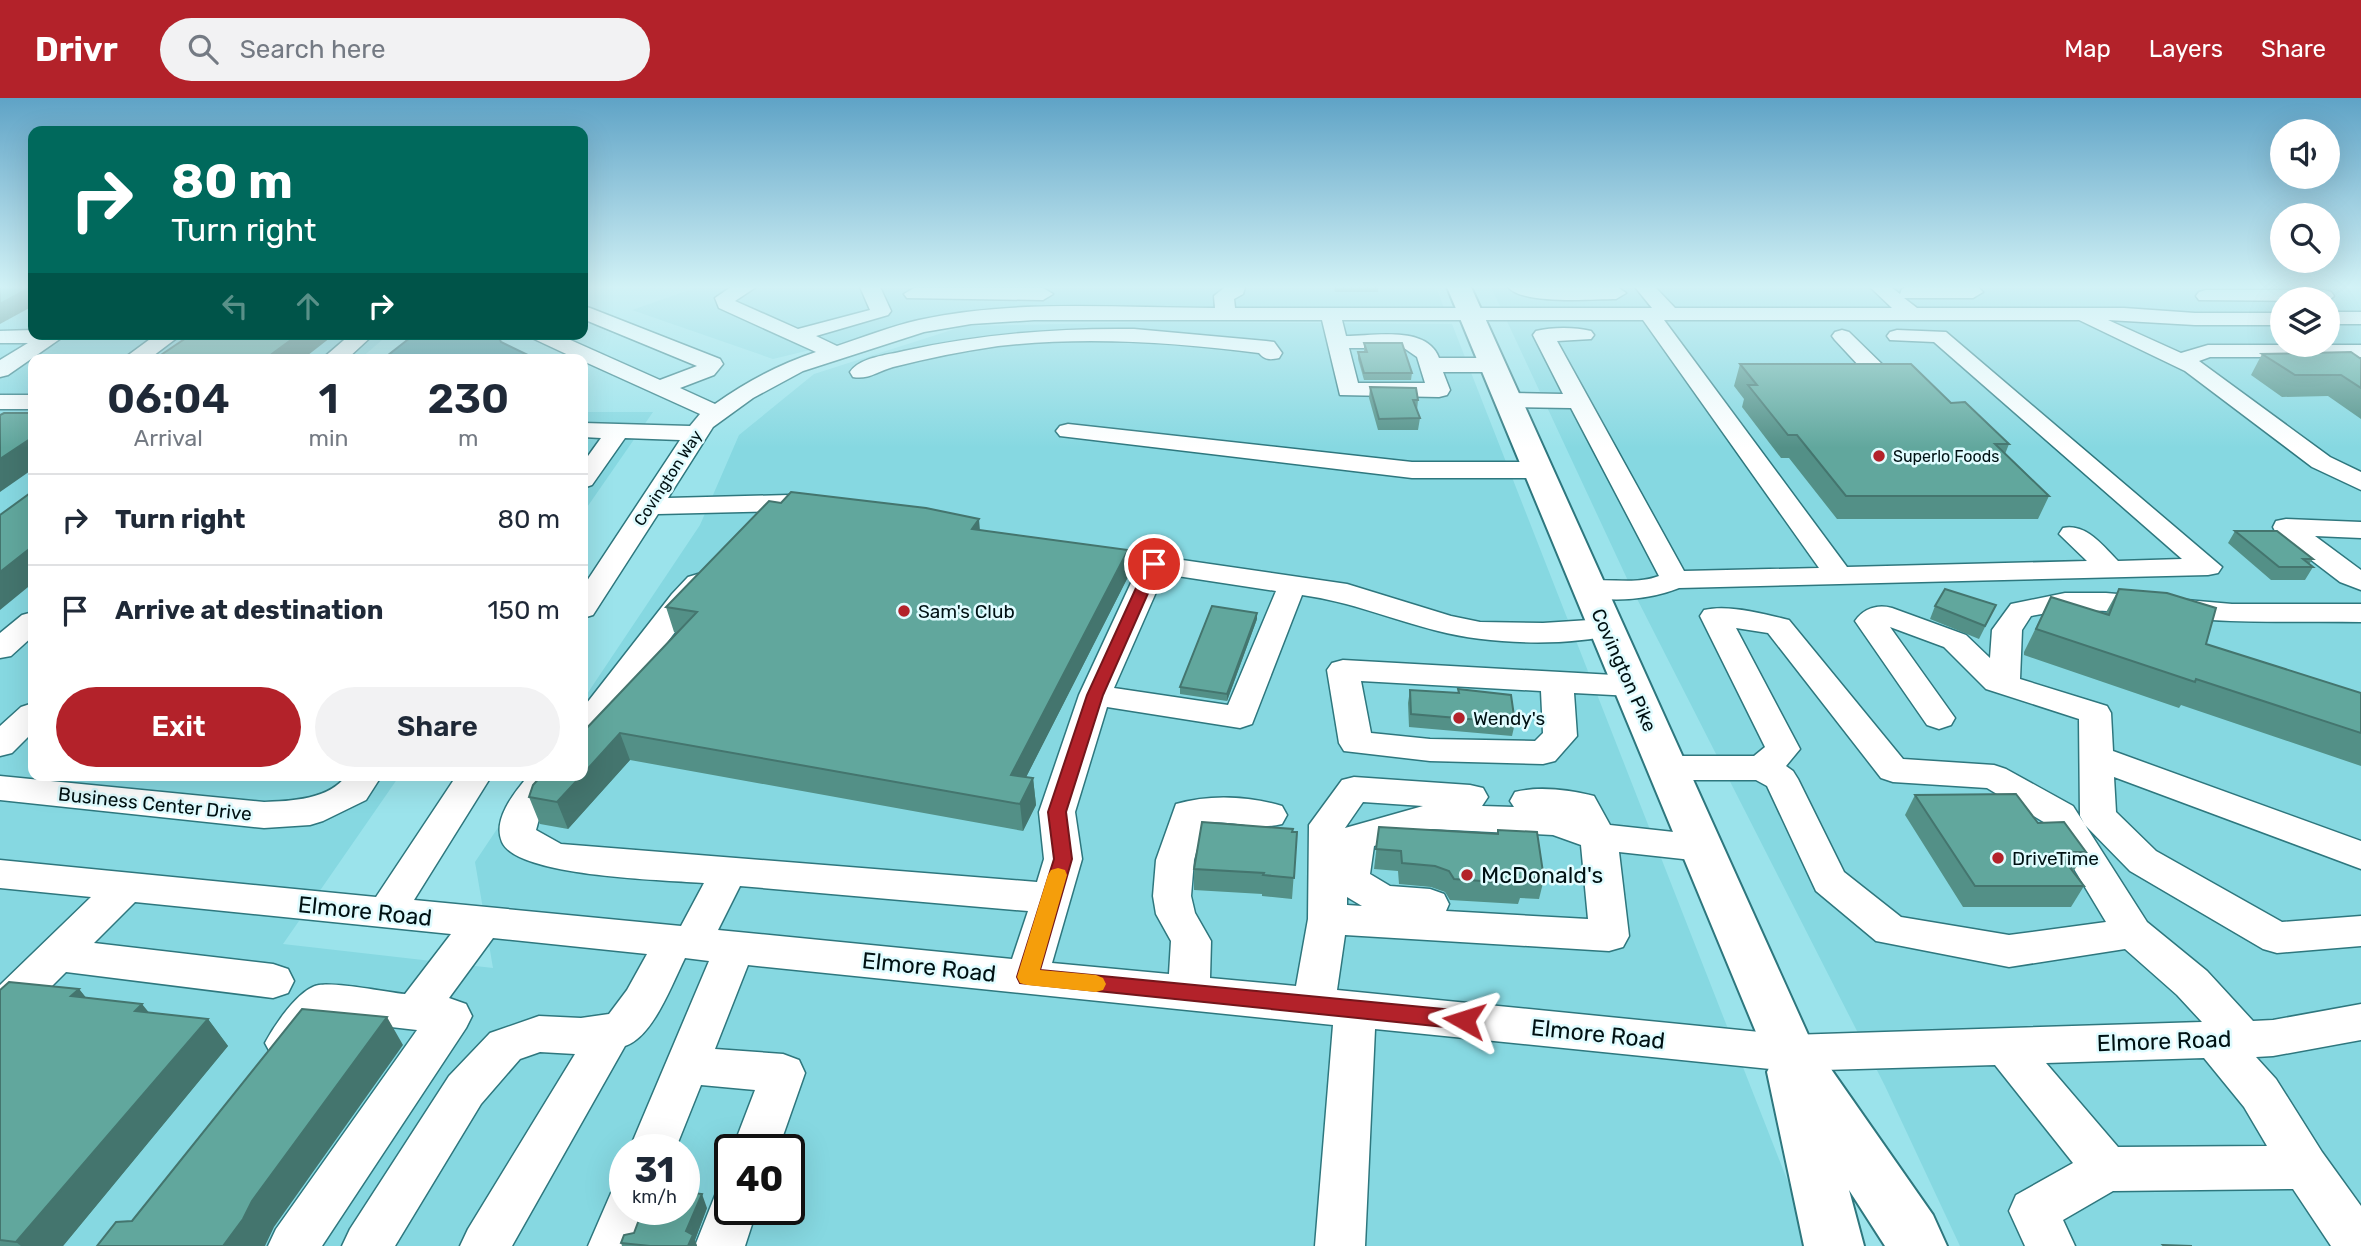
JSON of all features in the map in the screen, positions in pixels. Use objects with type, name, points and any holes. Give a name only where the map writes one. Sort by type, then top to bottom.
[{"type":"main road","name":"Covington Pike","points":[[1482,341],[1790,1053],[1917,1246]]},
{"type":"main road","name":"Covington Pike","points":[[1790,1053],[1828,1230],[1834,1246]]},
{"type":"street","points":[[0,370],[48,341]]},
{"type":"street","points":[[142,354],[162,341]]},
{"type":"street","points":[[339,354],[356,341]]},
{"type":"street","points":[[554,341],[583,354]]},
{"type":"street","points":[[653,341],[712,365],[706,370],[659,388]]},
{"type":"street","points":[[810,341],[836,353]]},
{"type":"street","name":"Covington Way","points":[[588,601],[704,422],[778,375],[877,341]]},
{"type":"street","points":[[861,372],[879,364],[930,351],[989,341]]},
{"type":"street","points":[[1192,341],[1266,346],[1271,353]]},
{"type":"street","points":[[1337,341],[1348,390],[1439,390],[1430,366],[1409,342],[1339,348]]},
{"type":"street","points":[[1546,341],[1675,580]]},
{"type":"street","points":[[1672,341],[1839,576]]},
{"type":"street","points":[[1846,341],[1882,377]]},
{"type":"street","points":[[1590,589],[1648,590],[1675,580],[2208,567],[1944,341]]},
{"type":"street","points":[[2136,341],[2193,366],[2321,462],[2361,482]]},
{"type":"street","points":[[1339,348],[1365,354]]},
{"type":"street","points":[[2180,360],[2208,351],[2361,351]]},
{"type":"street","points":[[1402,354],[1430,366],[1493,365]]},
{"type":"street","points":[[588,356],[717,413]]},
{"type":"street","points":[[1410,379],[1430,366]]},
{"type":"street","points":[[1345,379],[1371,379]]},
{"type":"street","points":[[1508,401],[1579,401]]},
{"type":"street","points":[[0,402],[28,402]]},
{"type":"street","points":[[0,423],[28,424]]},
{"type":"street","points":[[588,430],[697,433]]},
{"type":"street","points":[[588,473],[619,430]]},
{"type":"street","points":[[1068,431],[1412,470],[1538,470]]},
{"type":"street","points":[[650,506],[789,503],[834,509]]},
{"type":"street","points":[[742,535],[769,504]]},
{"type":"street","points":[[2361,530],[2286,527],[2361,581]]},
{"type":"street","points":[[2073,534],[2111,569]]},
{"type":"street","points":[[1056,549],[1347,593],[1446,624],[1480,631],[1544,632],[1605,628]]},
{"type":"street","points":[[1027,977],[1063,859],[1057,812],[1095,695],[1154,564]]},
{"type":"street","points":[[588,724],[641,655],[659,626],[714,565]]},
{"type":"street","points":[[1095,695],[1240,717],[1286,597],[1294,585]]},
{"type":"street","points":[[2004,684],[2007,630],[2021,610],[2053,601],[2092,600],[2192,610],[2361,613]]},
{"type":"street","points":[[1939,718],[1870,621],[1882,614],[1955,641],[1997,682],[2095,713],[2098,816],[2143,861],[2277,938],[2361,931]]},
{"type":"street","points":[[1763,768],[1783,749],[1715,616],[1778,626],[1893,769],[1994,777],[2060,815],[2133,933],[2192,983],[2229,1039],[2305,1167],[2360,1246]]},
{"type":"street","points":[[0,649],[19,626]]},
{"type":"street","points":[[1557,682],[1560,736],[1543,753],[1430,750],[1356,743],[1343,670],[1632,686]]},
{"type":"street","points":[[0,745],[28,719]]},
{"type":"street","points":[[2096,758],[2361,855]]},
{"type":"street","points":[[1667,768],[1763,768],[1781,779],[1829,881],[1890,930],[2009,951],[2133,933]]},
{"type":"street","name":"Business Center Drive","points":[[0,788],[264,815],[310,812],[354,791],[361,781]]},
{"type":"street","points":[[386,912],[471,781]]},
{"type":"street","points":[[543,781],[520,811],[516,828],[519,841],[556,857],[1051,898]]},
{"type":"street","points":[[1328,919],[1609,936],[1599,837],[1581,804],[1354,789],[1327,825],[1328,919],[1335,1007],[1340,1246]]},
{"type":"street","points":[[1189,993],[1191,941],[1176,914],[1172,896],[1175,860],[1189,813],[1215,809],[1269,815]]},
{"type":"street","points":[[1607,917],[1382,900],[1350,880],[1357,838],[1432,816],[1556,822],[1599,837],[1701,848]]},
{"type":"street","points":[[367,1246],[466,1090],[505,1046],[539,1034],[580,1037],[621,1030],[729,871]]},
{"type":"street","name":"Elmore Road","points":[[0,874],[1790,1053],[2273,1038],[2361,1022]]},
{"type":"street","points":[[0,1010],[126,887]]},
{"type":"street","points":[[415,1013],[483,922]]},
{"type":"street","points":[[658,1134],[734,947]]},
{"type":"street","points":[[57,955],[273,981]]},
{"type":"street","points":[[261,1076],[320,1002],[451,1016],[293,1246]]},
{"type":"street","points":[[485,1246],[611,1032]]},
{"type":"street","points":[[2005,1046],[2107,1169]]},
{"type":"street","points":[[685,1065],[783,1073],[761,1134]]},
{"type":"street","points":[[2050,1246],[2033,1211],[2107,1169],[2305,1167]]},
{"type":"street","points":[[613,1246],[622,1225]]},
{"type":"street","points":[[720,1246],[727,1225]]},
{"type":"shaded area","points":[[0,341],[381,341],[366,354],[28,354],[28,781],[396,781],[283,944],[493,968],[475,862],[529,781],[588,781],[588,693],[700,525],[739,435],[814,374],[918,341],[1458,341],[1813,1246],[0,1246]]},
{"type":"shaded area","points":[[407,341],[500,341],[526,354],[389,354]]},
{"type":"shaded area","points":[[720,341],[849,341],[773,359]]},
{"type":"shaded area","points":[[1516,341],[2270,341],[2270,357],[2340,357],[2340,341],[2361,341],[2361,1246],[1960,1246],[1885,1086],[1630,585]]},
{"type":"shaded area","points":[[588,412],[653,412],[588,506]]},
{"type":"building","points":[[182,341],[290,341],[272,354],[162,354]]},
{"type":"building","points":[[1364,343],[1402,343],[1412,373],[1364,373],[1358,352],[1367,352]]},
{"type":"building","points":[[2340,352],[2351,352],[2361,359],[2361,388],[2341,375],[2295,375],[2262,354],[2270,354],[2270,357],[2340,357]]},
{"type":"building","points":[[1740,364],[1911,364],[1951,403],[1965,402],[2009,444],[1995,444],[2049,496],[1846,496],[1797,435],[1788,435],[1748,385],[1757,385]]},
{"type":"building","points":[[1370,387],[1416,388],[1418,400],[1413,400],[1420,418],[1379,419]]},
{"type":"building","points":[[28,413],[28,440],[0,459],[0,415]]},
{"type":"building","points":[[791,492],[926,508],[979,519],[972,529],[1128,550],[1011,775],[1033,778],[1020,804],[620,733],[588,768],[588,727],[697,612],[666,607],[769,501],[781,503]]},
{"type":"building","points":[[28,495],[28,550],[0,572],[0,515]]},
{"type":"building","points":[[2235,531],[2277,531],[2313,559],[2303,559],[2313,567],[2279,567]]},
{"type":"building","points":[[1945,589],[1996,605],[1985,626],[1935,606]]},
{"type":"building","points":[[2119,589],[2167,593],[2216,608],[2206,644],[2361,693],[2361,733],[2036,629],[2051,597],[2109,615]]},
{"type":"building","points":[[1212,606],[1257,613],[1227,694],[1180,687]]},
{"type":"building","points":[[1458,689],[1511,695],[1515,723],[1411,714],[1410,690],[1459,693]]},
{"type":"building","points":[[537,781],[576,781],[557,802],[529,797]]},
{"type":"building","name":"DriveTime","points":[[2016,794],[2038,823],[2064,822],[2086,852],[2058,852],[2084,886],[1975,886],[1915,795]]},
{"type":"building","points":[[1202,822],[1293,829],[1292,832],[1297,832],[1294,878],[1263,875],[1264,873],[1194,869]]},
{"type":"building","points":[[1379,827],[1498,834],[1498,830],[1537,832],[1544,879],[1522,877],[1523,884],[1454,879],[1449,871],[1435,866],[1402,863],[1401,851],[1376,849]]},
{"type":"building","points":[[9,982],[79,989],[71,996],[142,1004],[135,1011],[208,1019],[16,1242],[0,1240],[0,990]]},
{"type":"building","points":[[302,1009],[387,1017],[252,1201],[243,1219],[223,1246],[97,1246],[116,1222],[132,1221]]},
{"type":"building","points":[[637,1225],[689,1225],[686,1231],[693,1235],[688,1246],[621,1243],[624,1235],[634,1233]]},
{"type":"slow traffic","points":[[1058,875],[1027,977],[1096,984]]},
{"type":"place","name":"Superlo Foods","points":[[1879,456]]},
{"type":"place","name":"Sam's Club","points":[[904,611]]},
{"type":"place","name":"Wendy's","points":[[1459,718]]},
{"type":"place","name":"DriveTime","points":[[1998,858]]},
{"type":"place","name":"McDonald's","points":[[1467,875]]},
{"type":"route","points":[[1154,564],[1095,695],[1057,812],[1063,859],[1027,977],[1464,1020]]}]
